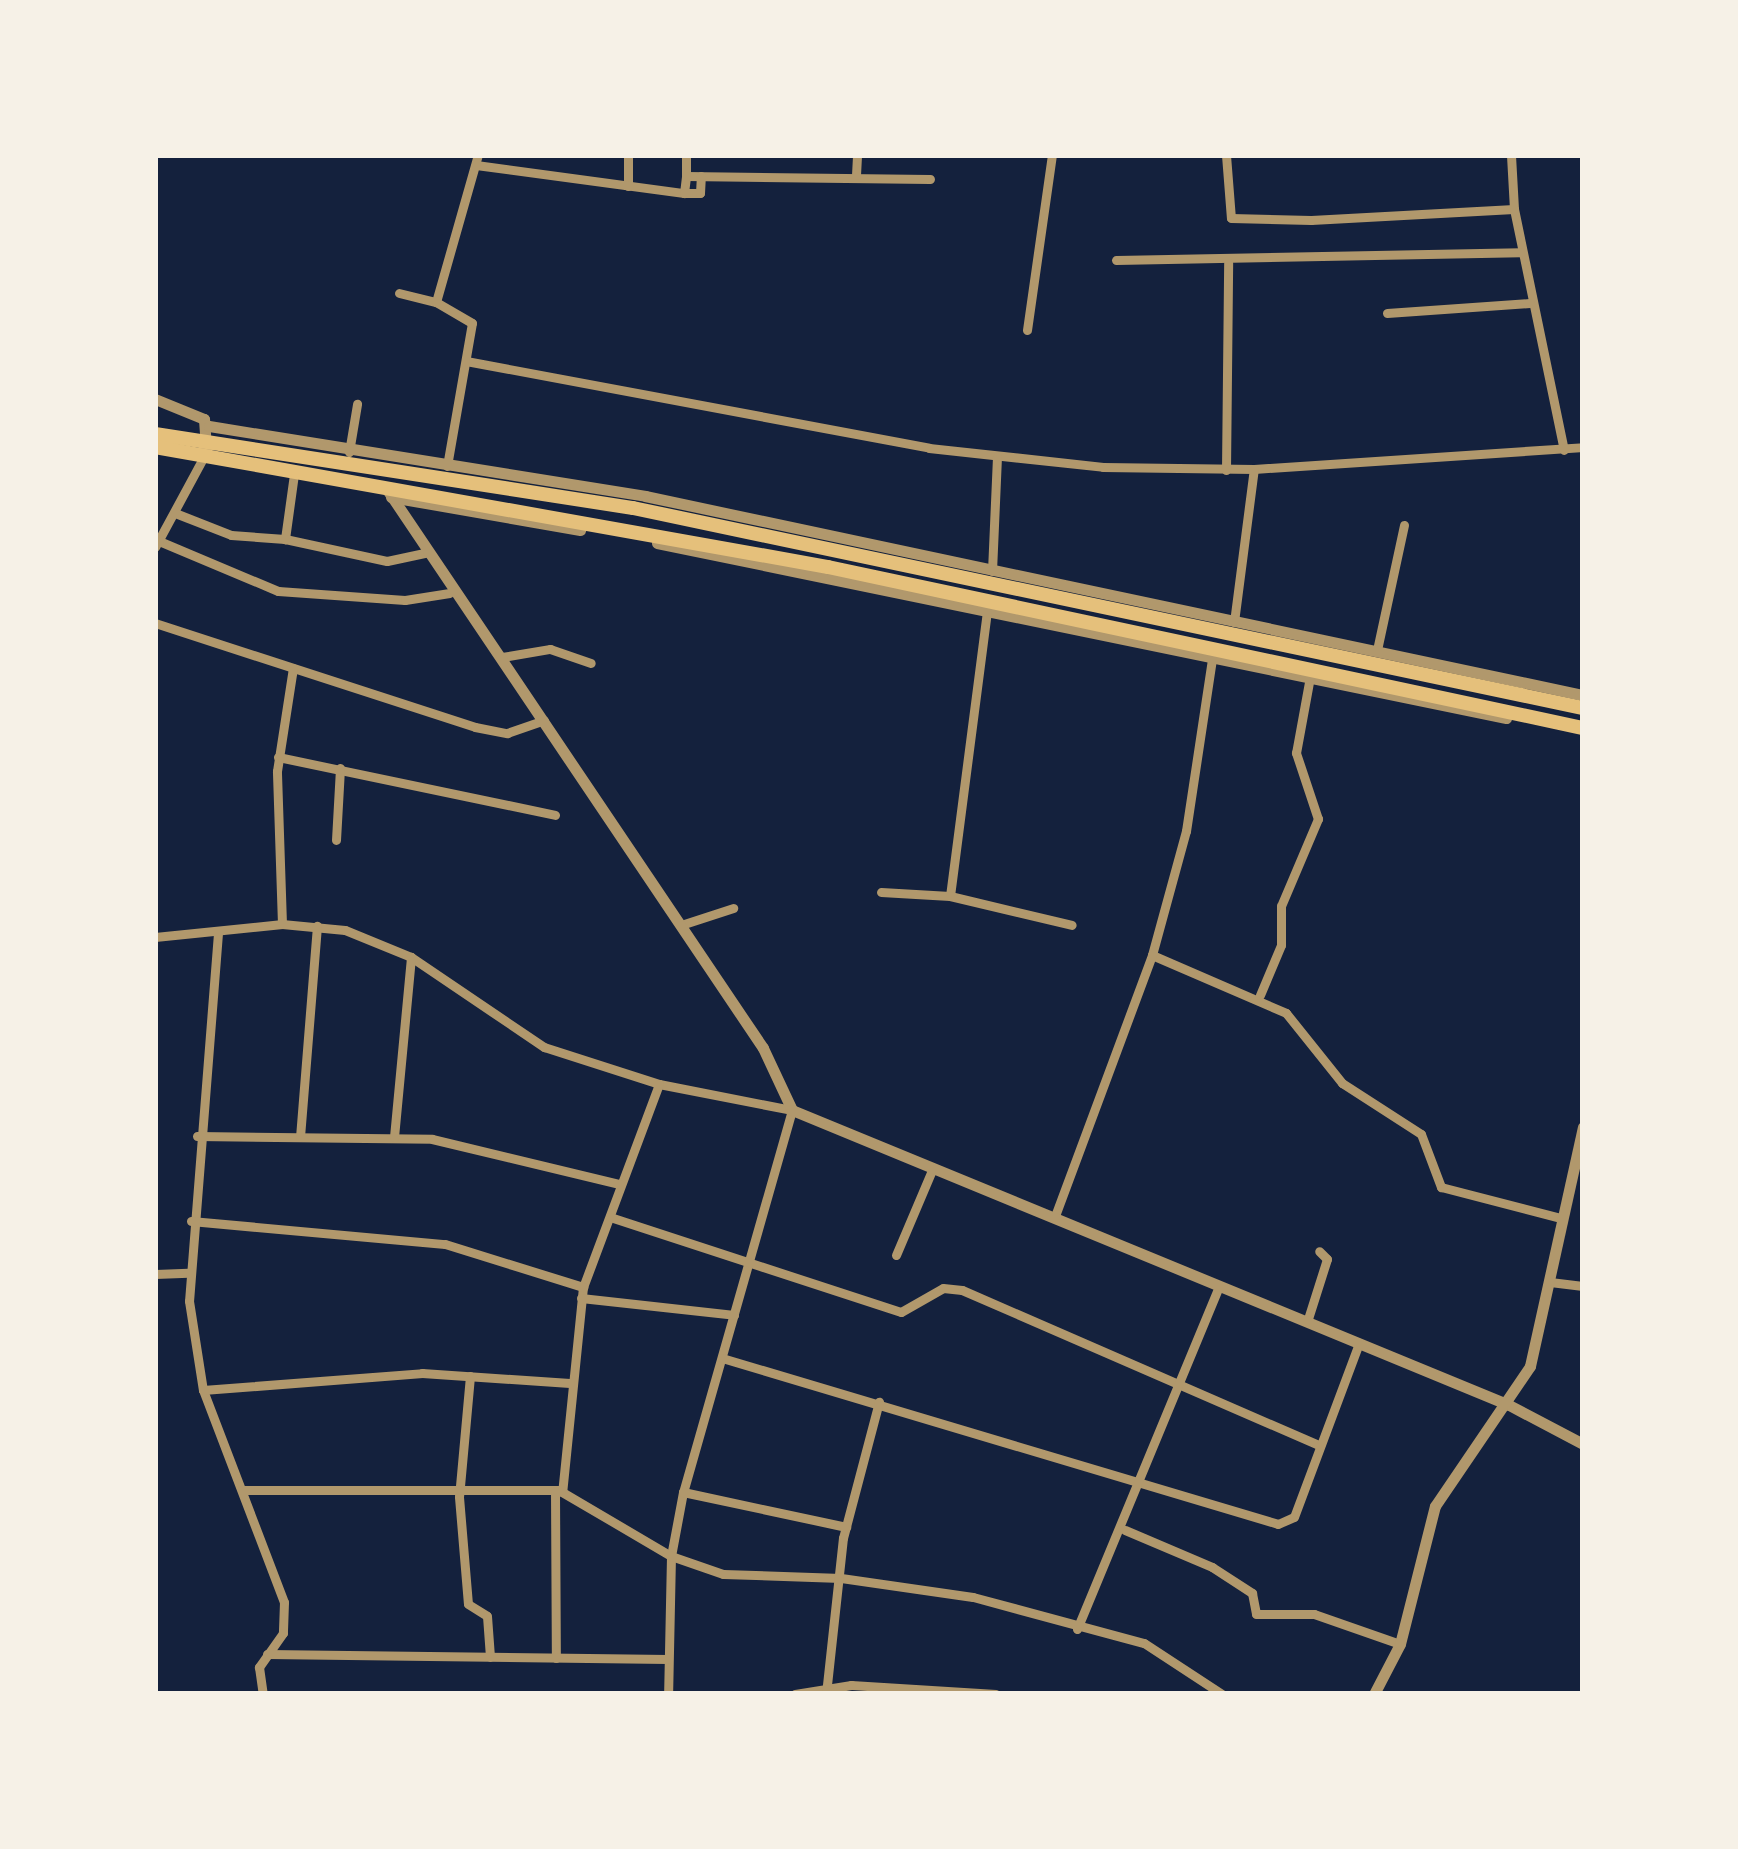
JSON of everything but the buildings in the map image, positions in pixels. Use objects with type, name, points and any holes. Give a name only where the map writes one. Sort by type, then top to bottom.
[{"type":"highway","points":[[155,434],[209,434],[633,508],[1583,708]]},
{"type":"highway","points":[[155,448],[202,460],[828,566],[1518,714],[1583,732]]},
{"type":"street","points":[[628,155],[628,186]]},
{"type":"street","points":[[684,193],[686,155]]},
{"type":"street","points":[[856,175],[857,155]]},
{"type":"street","points":[[1027,330],[1052,155]]},
{"type":"street","points":[[1226,155],[1231,218],[1514,209]]},
{"type":"street","points":[[1511,155],[1520,252],[1564,450]]},
{"type":"street","points":[[436,302],[477,160],[684,193],[699,193],[701,176]]},
{"type":"street","points":[[686,176],[856,175],[930,179]]},
{"type":"street","points":[[1116,260],[1228,263],[1346,258],[1370,248],[1388,256],[1520,252]]},
{"type":"street","points":[[1226,470],[1228,263]]},
{"type":"street","points":[[399,293],[436,302],[470,318],[447,466]]},
{"type":"street","points":[[1387,313],[1530,304]]},
{"type":"street","points":[[466,361],[997,457],[1226,470],[1583,448]]},
{"type":"street","points":[[155,399],[209,434],[644,496],[1583,695]]},
{"type":"street","points":[[348,452],[357,404]]},
{"type":"street","points":[[209,434],[202,460],[157,544],[278,591],[405,600],[449,592]]},
{"type":"street","points":[[992,572],[997,457]]},
{"type":"street","points":[[1234,622],[1254,469]]},
{"type":"street","points":[[286,539],[294,474]]},
{"type":"street","points":[[388,492],[429,552],[449,592],[502,657],[786,1085],[792,1110],[683,1492],[671,1556],[668,1694]]},
{"type":"street","points":[[388,492],[987,610],[1309,682],[1583,732]]},
{"type":"street","points":[[175,513],[231,536],[286,539],[387,561],[429,552]]},
{"type":"street","points":[[1378,650],[1404,524]]},
{"type":"street","points":[[950,896],[987,610]]},
{"type":"street","points":[[155,636],[156,623],[492,731],[544,720]]},
{"type":"street","points":[[502,657],[550,649],[591,663]]},
{"type":"street","points":[[1055,1216],[1152,955],[1186,831],[1212,660]]},
{"type":"street","points":[[282,924],[278,757],[292,668]]},
{"type":"street","points":[[1260,995],[1281,945],[1282,906],[1318,819],[1296,753],[1309,682]]},
{"type":"street","points":[[278,757],[555,815]]},
{"type":"street","points":[[336,840],[340,768]]},
{"type":"street","points":[[881,892],[950,896],[1072,925]]},
{"type":"street","points":[[681,925],[734,908]]},
{"type":"street","points":[[155,937],[282,924],[318,926],[411,956],[544,1047],[659,1084],[792,1110],[1509,1405],[1583,1444]]},
{"type":"street","points":[[300,1137],[318,926]]},
{"type":"street","points":[[218,933],[188,1273],[204,1390],[284,1602],[284,1634],[266,1654],[263,1694]]},
{"type":"street","points":[[1152,955],[1260,995],[1300,1026],[1342,1083],[1421,1134],[1441,1187],[1561,1218]]},
{"type":"street","points":[[394,1137],[411,956]]},
{"type":"street","points":[[556,1658],[558,1491],[582,1292],[659,1084]]},
{"type":"street","points":[[1374,1694],[1400,1644],[1435,1506],[1509,1405],[1530,1366],[1583,1127]]},
{"type":"street","points":[[198,1136],[394,1137],[457,1143],[620,1184]]},
{"type":"street","points":[[896,1255],[933,1168]]},
{"type":"street","points":[[610,1218],[901,1312],[955,1288],[1318,1445]]},
{"type":"street","points":[[191,1221],[445,1244],[582,1292],[734,1315]]},
{"type":"street","points":[[1307,1322],[1327,1258],[1320,1250]]},
{"type":"street","points":[[155,1274],[188,1273]]},
{"type":"street","points":[[1550,1282],[1583,1286]]},
{"type":"street","points":[[1077,1628],[1125,1530],[1219,1288]]},
{"type":"street","points":[[722,1358],[1284,1524],[1359,1343]]},
{"type":"street","points":[[204,1390],[330,1376],[470,1376],[570,1383]]},
{"type":"street","points":[[470,1376],[461,1489],[468,1604],[487,1616],[490,1657]]},
{"type":"street","points":[[826,1690],[846,1527],[880,1402]]},
{"type":"street","points":[[242,1490],[558,1491],[671,1556],[723,1574],[841,1578],[942,1590],[1144,1643],[1222,1694]]},
{"type":"street","points":[[683,1492],[846,1527]]},
{"type":"street","points":[[1125,1530],[1212,1566],[1252,1593],[1256,1614],[1314,1614],[1400,1644]]},
{"type":"street","points":[[266,1654],[668,1659]]},
{"type":"street","points":[[795,1694],[826,1690],[996,1694]]}]
